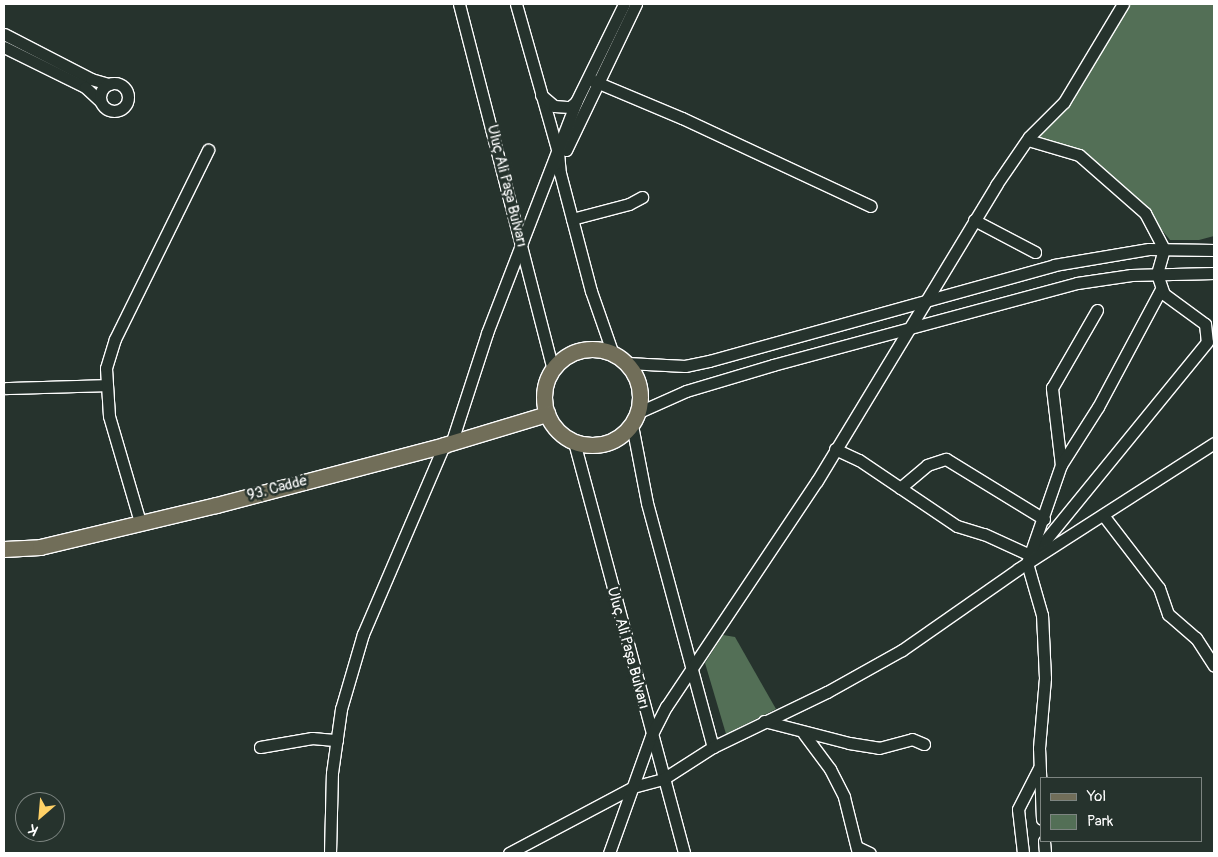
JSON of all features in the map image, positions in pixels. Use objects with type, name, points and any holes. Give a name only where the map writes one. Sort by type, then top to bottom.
[{"type":"main road","points":[[585,349],[613,354],[627,363],[639,382],[636,419],[621,436],[606,444],[590,446],[574,442],[560,434],[547,414],[544,390],[553,369],[564,358],[585,349]]},
{"type":"main road","name":"93. Cadde","points":[[4,549],[40,547],[448,443],[547,414]]},
{"type":"street","name":"Uluç Ali Paşa Bulvarı","points":[[459,4],[553,369]]},
{"type":"street","points":[[516,4],[558,152],[560,173],[591,291],[613,354]]},
{"type":"street","points":[[560,173],[569,144],[624,4]]},
{"type":"street","points":[[540,94],[554,106],[570,107],[576,102],[595,81],[636,4]]},
{"type":"street","points":[[609,853],[652,736],[666,707],[785,531],[974,220],[1028,140],[1064,102],[1123,4]]},
{"type":"street","points":[[4,34],[92,78],[109,84],[118,83],[125,88],[129,96],[126,106],[114,112],[105,109],[100,101],[85,87],[4,47]]},
{"type":"street","points":[[595,81],[871,206]]},
{"type":"street","points":[[100,101],[102,89],[109,84]]},
{"type":"street","points":[[330,853],[331,782],[341,709],[363,634],[448,443],[576,102]]},
{"type":"street","points":[[1028,140],[1079,155],[1145,213],[1164,249],[1157,274],[1161,289],[1164,294],[1205,324],[1206,342],[1028,559]]},
{"type":"street","points":[[140,522],[109,416],[105,385],[106,368],[115,339],[208,150]]},
{"type":"street","points":[[572,219],[629,204],[642,197]]},
{"type":"street","points":[[974,220],[1035,252]]},
{"type":"street","points":[[627,363],[685,366],[709,361],[1054,265],[1164,249],[1214,250]]},
{"type":"street","points":[[713,746],[647,504],[636,419],[686,391],[1077,283],[1157,274],[1214,273]]},
{"type":"street","points":[[1040,777],[1045,678],[1042,614],[1028,559],[1044,519],[1061,465],[1098,407],[1161,289]]},
{"type":"street","points":[[1061,465],[1052,388],[1097,310]]},
{"type":"street","points":[[6,388],[105,385]]},
{"type":"street","name":"Uluç Ali Paşa Bulvarı","points":[[574,442],[684,853]]},
{"type":"street","points":[[509,853],[633,787],[663,779],[713,746],[902,650],[1028,559],[1102,515],[1214,443]]},
{"type":"street","points":[[835,449],[859,460],[957,526],[984,534],[1028,559]]},
{"type":"street","points":[[900,488],[927,465],[946,459],[1044,519]]},
{"type":"street","points":[[1102,515],[1159,588],[1168,614],[1196,638],[1214,666]]},
{"type":"street","points":[[764,721],[804,734],[879,748],[912,739],[924,744]]},
{"type":"street","points":[[804,734],[830,769],[844,798],[857,850],[870,853]]},
{"type":"street","points":[[260,747],[312,738],[337,740]]},
{"type":"street","points":[[1023,853],[1018,809],[1040,766]]},
{"type":"green space","points":[[1128,4],[1214,4],[1214,236],[1199,240],[1170,240],[1134,196],[1099,167],[1039,137],[1073,102],[1084,76]]},
{"type":"green space","points":[[723,635],[735,637],[776,709],[726,734],[705,663]]}]
